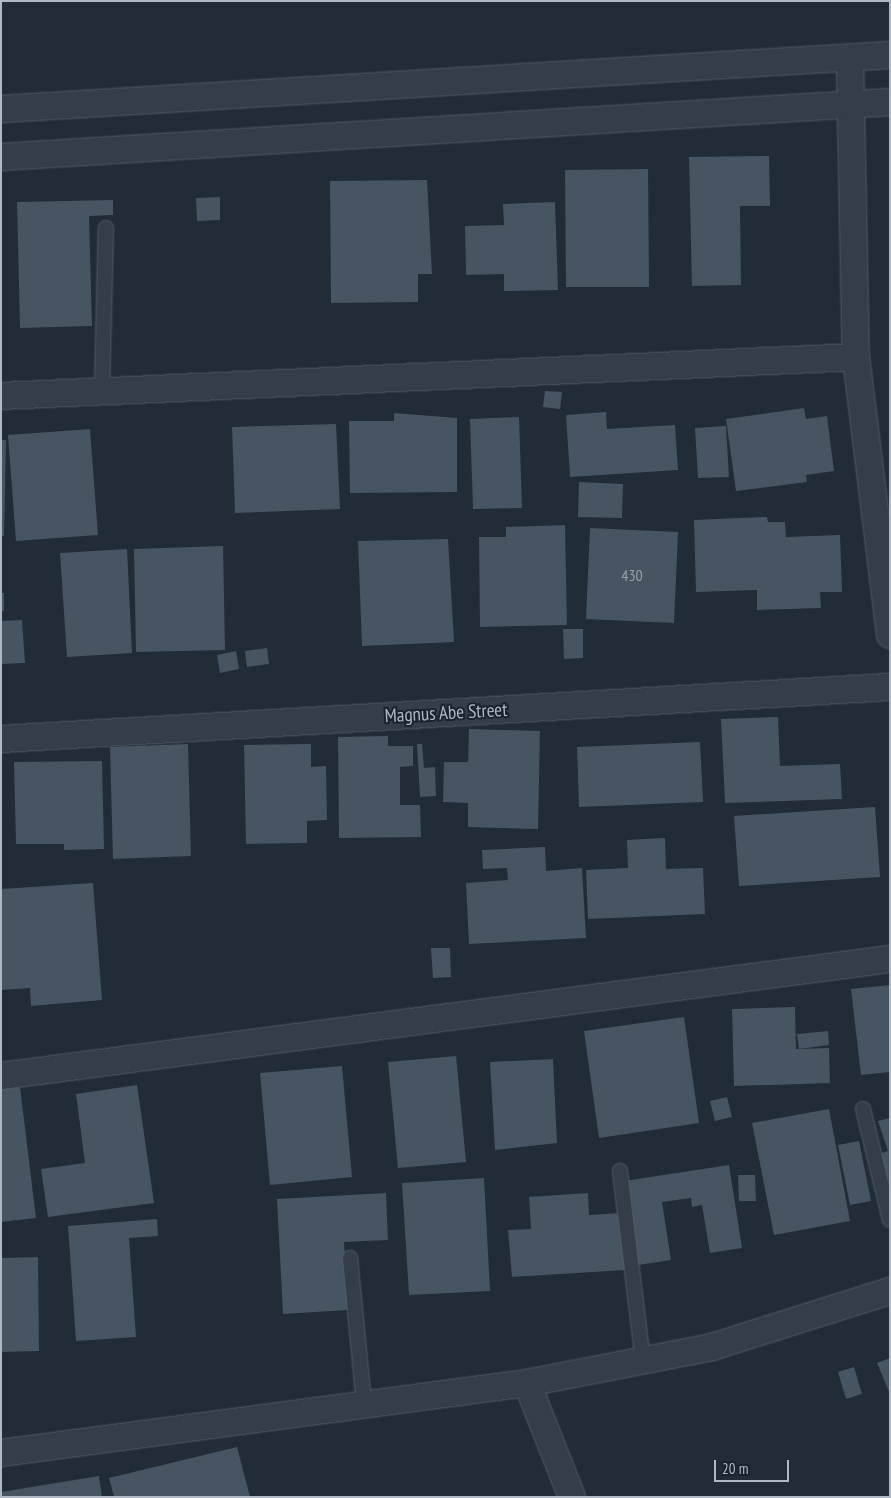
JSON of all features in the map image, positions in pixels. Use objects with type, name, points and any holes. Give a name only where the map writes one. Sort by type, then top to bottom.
[{"type":"street","points":[[1,108],[890,56]]},
{"type":"street","points":[[850,58],[856,357],[890,635]]},
{"type":"street","points":[[1,156],[890,102]]},
{"type":"street","points":[[1,396],[102,389],[856,357]]},
{"type":"street","name":"Magnus Abe Street","points":[[1,739],[890,687]]},
{"type":"street","points":[[1,1076],[890,958]]},
{"type":"street","points":[[1,1453],[527,1382],[643,1361],[712,1346],[890,1291]]},
{"type":"street","points":[[527,1382],[572,1497]]},
{"type":"lane","points":[[102,389],[106,228]]},
{"type":"lane","points":[[863,1108],[890,1220]]},
{"type":"lane","points":[[620,1171],[643,1361]]},
{"type":"lane","points":[[350,1258],[364,1404]]},
{"type":"building","points":[[769,156],[770,206],[740,206],[741,285],[692,286],[689,157]]},
{"type":"building","points":[[648,169],[649,287],[566,287],[565,170]]},
{"type":"building","points":[[427,180],[432,274],[418,274],[418,302],[331,303],[330,181]]},
{"type":"building","points":[[220,197],[220,220],[197,221],[196,198]]},
{"type":"building","points":[[113,200],[113,215],[89,216],[92,326],[20,328],[17,202]]},
{"type":"building","points":[[555,202],[558,290],[504,291],[504,274],[466,275],[465,226],[504,225],[503,204]]},
{"type":"building","points":[[545,391],[562,392],[560,409],[543,407]]},
{"type":"building","points":[[804,408],[806,419],[827,416],[834,471],[806,475],[807,482],[736,491],[726,419]]},
{"type":"building","points":[[606,412],[607,429],[675,425],[678,470],[570,477],[566,415]]},
{"type":"building","points":[[394,413],[457,418],[457,492],[350,493],[349,421],[394,421]]},
{"type":"building","points":[[519,417],[522,508],[473,509],[470,419]]},
{"type":"building","points":[[336,424],[340,509],[235,513],[232,427]]},
{"type":"building","points":[[726,426],[729,477],[698,478],[695,428]]},
{"type":"building","points":[[90,429],[98,535],[16,541],[8,435]]},
{"type":"building","points":[[1,440],[6,440],[4,536],[1,536]]},
{"type":"building","points":[[579,482],[623,484],[622,518],[578,517]]},
{"type":"building","points":[[767,517],[768,522],[785,522],[786,537],[840,535],[842,592],[820,592],[821,608],[757,610],[757,590],[696,592],[694,520]]},
{"type":"building","points":[[565,525],[567,625],[480,627],[479,537],[506,537],[506,527]]},
{"type":"building","points":[[590,528],[678,532],[674,623],[586,619]]},
{"type":"building","points":[[448,539],[454,642],[362,646],[358,541]]},
{"type":"building","points":[[223,546],[225,650],[136,652],[134,549]]},
{"type":"building","points":[[127,549],[132,653],[67,657],[60,553]]},
{"type":"building","points":[[1,593],[4,593],[4,611],[1,611]]},
{"type":"building","points":[[22,620],[25,663],[1,664],[1,621]]},
{"type":"building","points":[[563,629],[583,629],[583,658],[564,659]]},
{"type":"building","points":[[267,648],[269,664],[247,667],[245,651]]},
{"type":"building","points":[[236,651],[239,669],[220,673],[217,655]]},
{"type":"building","points":[[778,717],[780,766],[840,764],[842,799],[725,803],[721,719]]},
{"type":"building","points":[[469,729],[540,731],[538,829],[468,827],[468,803],[443,802],[444,762],[468,762]]},
{"type":"building","points":[[388,736],[388,746],[413,746],[413,766],[400,767],[400,805],[420,805],[421,837],[339,838],[338,737]]},
{"type":"building","points":[[700,742],[703,802],[579,807],[577,747]]},
{"type":"building","points":[[188,744],[191,856],[113,859],[110,747]]},
{"type":"building","points":[[311,744],[311,767],[326,766],[327,820],[307,821],[307,843],[246,844],[244,745]]},
{"type":"building","points":[[417,744],[422,744],[424,768],[435,767],[436,796],[420,797]]},
{"type":"building","points":[[102,761],[104,849],[64,850],[64,844],[16,844],[14,762]]},
{"type":"building","points":[[875,807],[880,877],[739,886],[734,816]]},
{"type":"building","points":[[665,838],[666,869],[703,868],[705,914],[588,919],[586,870],[628,868],[627,840]]},
{"type":"building","points":[[545,847],[546,871],[582,868],[586,938],[469,944],[466,883],[508,880],[507,868],[483,869],[482,850]]},
{"type":"building","points":[[93,883],[102,1000],[31,1006],[30,988],[1,990],[1,889]]},
{"type":"building","points":[[431,948],[450,948],[451,977],[433,978]]},
{"type":"building","points":[[890,985],[890,1072],[861,1075],[851,989]]},
{"type":"building","points":[[795,1007],[796,1049],[829,1048],[830,1083],[734,1086],[732,1009]]},
{"type":"building","points":[[684,1017],[699,1123],[599,1138],[584,1031]]},
{"type":"building","points":[[828,1031],[829,1045],[799,1049],[797,1034]]},
{"type":"building","points":[[456,1056],[466,1162],[398,1168],[388,1062]]},
{"type":"building","points":[[553,1059],[557,1143],[495,1150],[490,1062]]},
{"type":"building","points":[[342,1066],[352,1177],[270,1185],[260,1073]]},
{"type":"building","points":[[137,1085],[154,1203],[48,1217],[41,1169],[85,1163],[76,1094]]},
{"type":"building","points":[[20,1087],[36,1218],[1,1222],[1,1089]]},
{"type":"building","points":[[727,1097],[732,1117],[715,1121],[710,1101]]},
{"type":"building","points":[[829,1109],[850,1221],[774,1235],[752,1123]]},
{"type":"building","points":[[890,1118],[890,1179],[885,1181],[876,1155],[888,1151],[878,1121]]},
{"type":"building","points":[[859,1141],[871,1201],[850,1205],[838,1145]]},
{"type":"building","points":[[729,1165],[742,1248],[710,1253],[702,1205],[692,1207],[691,1198],[662,1202],[671,1260],[638,1265],[624,1181]]},
{"type":"building","points":[[738,1175],[755,1175],[756,1201],[739,1201]]},
{"type":"building","points":[[484,1178],[490,1291],[409,1295],[402,1183]]},
{"type":"building","points":[[386,1193],[388,1240],[344,1242],[348,1310],[283,1314],[277,1199]]},
{"type":"building","points":[[588,1193],[589,1215],[621,1213],[625,1270],[512,1277],[508,1230],[531,1229],[529,1197]]},
{"type":"building","points":[[157,1219],[158,1236],[129,1238],[136,1337],[76,1341],[68,1226]]},
{"type":"building","points":[[38,1257],[39,1351],[1,1352],[1,1258]]},
{"type":"building","points":[[890,1358],[890,1394],[877,1363]]},
{"type":"building","points":[[854,1367],[862,1394],[846,1399],[838,1372]]},
{"type":"building","points":[[237,1447],[250,1497],[114,1497],[109,1478]]},
{"type":"building","points":[[99,1476],[102,1497],[1,1497],[1,1492]]}]
